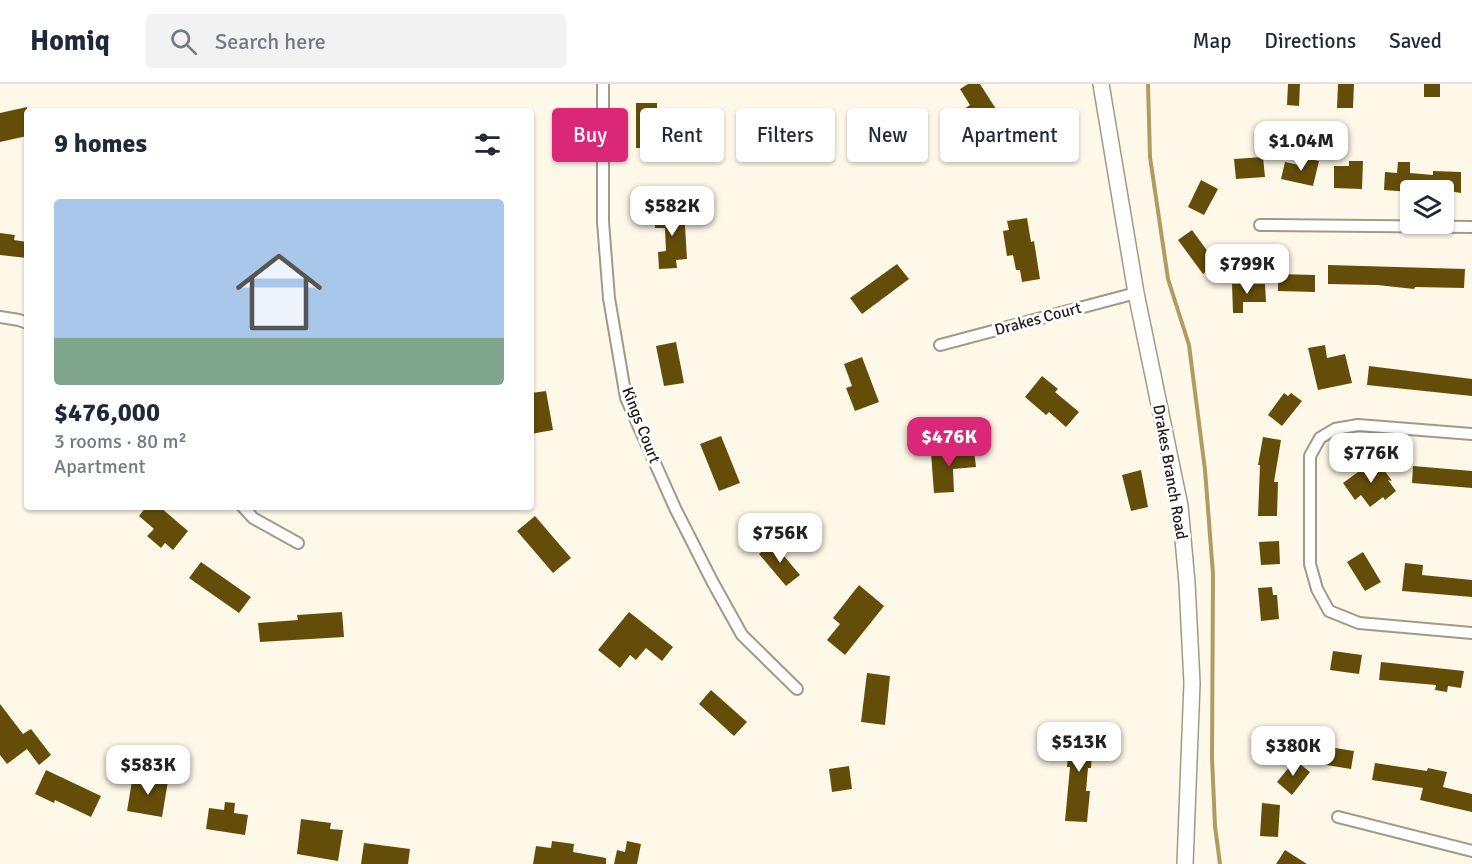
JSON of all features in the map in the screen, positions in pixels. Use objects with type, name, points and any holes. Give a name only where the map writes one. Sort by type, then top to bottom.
[{"type":"street","name":"Kings Court","points":[[603,84],[603,222],[609,298],[626,398],[675,508],[742,635],[797,689]]},
{"type":"street","name":"Drakes Branch Road","points":[[1101,84],[1136,293],[1180,506],[1192,683],[1185,864]]},
{"type":"street","points":[[1260,225],[1472,227]]},
{"type":"street","name":"Drakes Court","points":[[940,345],[1136,293]]},
{"type":"street","points":[[0,318],[24,322]]},
{"type":"street","points":[[1472,434],[1358,424],[1335,429],[1320,438],[1310,456],[1310,564],[1317,589],[1329,611],[1359,623],[1472,633]]},
{"type":"street","points":[[246,510],[254,518],[298,543]]},
{"type":"street","points":[[1338,817],[1472,851]]},
{"type":"building","points":[[968,84],[980,84],[995,108],[966,108],[970,105],[960,89]]},
{"type":"building","points":[[1288,84],[1300,84],[1299,106],[1287,105]]},
{"type":"building","points":[[1338,84],[1354,84],[1353,108],[1337,108]]},
{"type":"building","points":[[1424,84],[1440,84],[1440,97],[1424,97]]},
{"type":"building","points":[[636,103],[657,103],[657,108],[640,108],[640,148],[636,148]]},
{"type":"building","points":[[27,107],[24,108],[24,137],[0,142],[0,113]]},
{"type":"building","points":[[1263,157],[1265,177],[1236,179],[1234,159]]},
{"type":"building","points":[[1306,158],[1319,161],[1313,186],[1281,179],[1285,162],[1304,166]]},
{"type":"building","points":[[1349,161],[1363,161],[1362,189],[1334,188],[1334,166],[1349,166]]},
{"type":"building","points":[[1398,162],[1410,162],[1410,173],[1433,175],[1433,171],[1461,172],[1461,193],[1454,192],[1454,180],[1400,180],[1400,191],[1384,190],[1385,172],[1397,173]]},
{"type":"building","points":[[1201,180],[1218,189],[1204,215],[1188,207]]},
{"type":"building","points":[[684,209],[687,259],[676,260],[677,268],[659,269],[658,252],[666,251],[665,228],[655,228],[654,210]]},
{"type":"building","points":[[1027,218],[1031,242],[1034,241],[1040,279],[1022,282],[1020,270],[1016,270],[1013,255],[1007,256],[1003,231],[1009,230],[1007,221]]},
{"type":"building","points":[[1192,230],[1217,264],[1203,274],[1178,240]]},
{"type":"building","points":[[0,233],[15,235],[14,240],[24,242],[24,258],[0,255]]},
{"type":"building","points":[[897,264],[909,279],[862,314],[850,298]]},
{"type":"building","points":[[1328,265],[1465,269],[1464,288],[1415,287],[1414,289],[1377,285],[1328,284]]},
{"type":"building","points":[[1278,274],[1315,275],[1315,292],[1278,291]]},
{"type":"building","points":[[1232,284],[1265,284],[1266,302],[1243,302],[1243,313],[1233,313]]},
{"type":"building","points":[[676,342],[684,383],[664,386],[656,346]]},
{"type":"building","points":[[1325,345],[1327,358],[1345,354],[1352,383],[1318,390],[1308,348]]},
{"type":"building","points":[[862,357],[879,402],[855,411],[846,388],[852,386],[844,364]]},
{"type":"building","points":[[1369,366],[1472,379],[1472,396],[1367,385]]},
{"type":"building","points":[[1042,376],[1058,389],[1055,392],[1079,412],[1066,427],[1049,412],[1046,415],[1025,397]]},
{"type":"building","points":[[546,391],[553,430],[534,433],[534,393]]},
{"type":"building","points":[[1284,393],[1288,396],[1291,393],[1302,401],[1282,426],[1268,415]]},
{"type":"building","points":[[721,436],[740,483],[719,491],[700,444]]},
{"type":"building","points":[[1263,437],[1281,440],[1274,482],[1278,482],[1277,516],[1258,516],[1260,465],[1258,465]]},
{"type":"building","points":[[974,450],[976,467],[953,469],[954,492],[934,493],[931,453]]},
{"type":"building","points":[[1376,459],[1392,481],[1388,480],[1396,491],[1385,500],[1383,497],[1370,507],[1361,495],[1355,500],[1343,483]]},
{"type":"building","points":[[1413,466],[1472,471],[1472,488],[1412,483]]},
{"type":"building","points":[[1141,470],[1148,507],[1131,511],[1122,475]]},
{"type":"building","points":[[144,510],[164,510],[188,531],[173,550],[165,543],[161,548],[147,536],[154,529],[139,516]]},
{"type":"building","points":[[535,516],[571,558],[553,573],[517,531]]},
{"type":"building","points":[[1279,541],[1280,564],[1261,565],[1259,542]]},
{"type":"building","points":[[773,543],[800,575],[786,586],[759,554]]},
{"type":"building","points":[[1363,552],[1381,582],[1365,591],[1347,562]]},
{"type":"building","points":[[201,562],[251,597],[239,613],[189,578]]},
{"type":"building","points":[[1405,563],[1423,565],[1422,575],[1472,580],[1472,597],[1402,591]]},
{"type":"building","points":[[859,585],[884,606],[845,655],[827,640],[840,624],[833,618]]},
{"type":"building","points":[[1272,587],[1273,595],[1277,595],[1279,619],[1261,621],[1258,588]]},
{"type":"building","points":[[342,612],[344,637],[260,642],[258,623],[298,620],[297,615]]},
{"type":"building","points":[[629,612],[673,647],[662,661],[646,648],[636,660],[630,655],[620,668],[598,650]]},
{"type":"building","points":[[1333,651],[1362,655],[1359,674],[1330,670]]},
{"type":"building","points":[[1381,662],[1464,671],[1461,688],[1448,686],[1447,692],[1435,690],[1436,685],[1379,680]]},
{"type":"building","points":[[867,673],[890,676],[885,725],[861,722]]},
{"type":"building","points":[[711,690],[747,722],[734,736],[699,704]]},
{"type":"building","points":[[0,704],[23,734],[31,729],[51,755],[39,765],[27,749],[7,764],[0,755]]},
{"type":"building","points":[[1070,726],[1094,728],[1091,768],[1088,768],[1086,791],[1090,791],[1087,822],[1065,821],[1070,767],[1067,767]]},
{"type":"building","points":[[1323,746],[1354,751],[1351,769],[1320,764]]},
{"type":"building","points":[[1295,760],[1310,772],[1292,795],[1277,782]]},
{"type":"building","points":[[1375,763],[1447,772],[1443,787],[1472,794],[1472,812],[1420,800],[1423,788],[1372,780]]},
{"type":"building","points":[[849,766],[852,789],[832,792],[829,769]]},
{"type":"building","points":[[46,770],[101,796],[91,817],[55,800],[54,803],[35,794]]},
{"type":"building","points":[[133,775],[168,781],[162,817],[127,811]]},
{"type":"building","points":[[225,802],[235,803],[234,813],[248,815],[245,835],[206,829],[209,808],[224,810]]},
{"type":"building","points":[[1262,803],[1280,805],[1278,837],[1260,836]]},
{"type":"building","points":[[301,819],[331,823],[330,829],[343,830],[338,861],[297,854]]},
{"type":"building","points":[[552,841],[574,844],[573,852],[606,858],[606,864],[533,864],[536,846],[551,848]]},
{"type":"building","points":[[627,841],[641,844],[637,864],[614,864],[617,850],[625,852]]},
{"type":"building","points":[[364,843],[410,849],[408,864],[361,864]]},
{"type":"building","points":[[1285,850],[1307,864],[1276,864]]},
{"type":"waterway","points":[[1148,84],[1150,157],[1168,279],[1189,345],[1205,470],[1213,574],[1212,758],[1215,826],[1220,864]]}]
